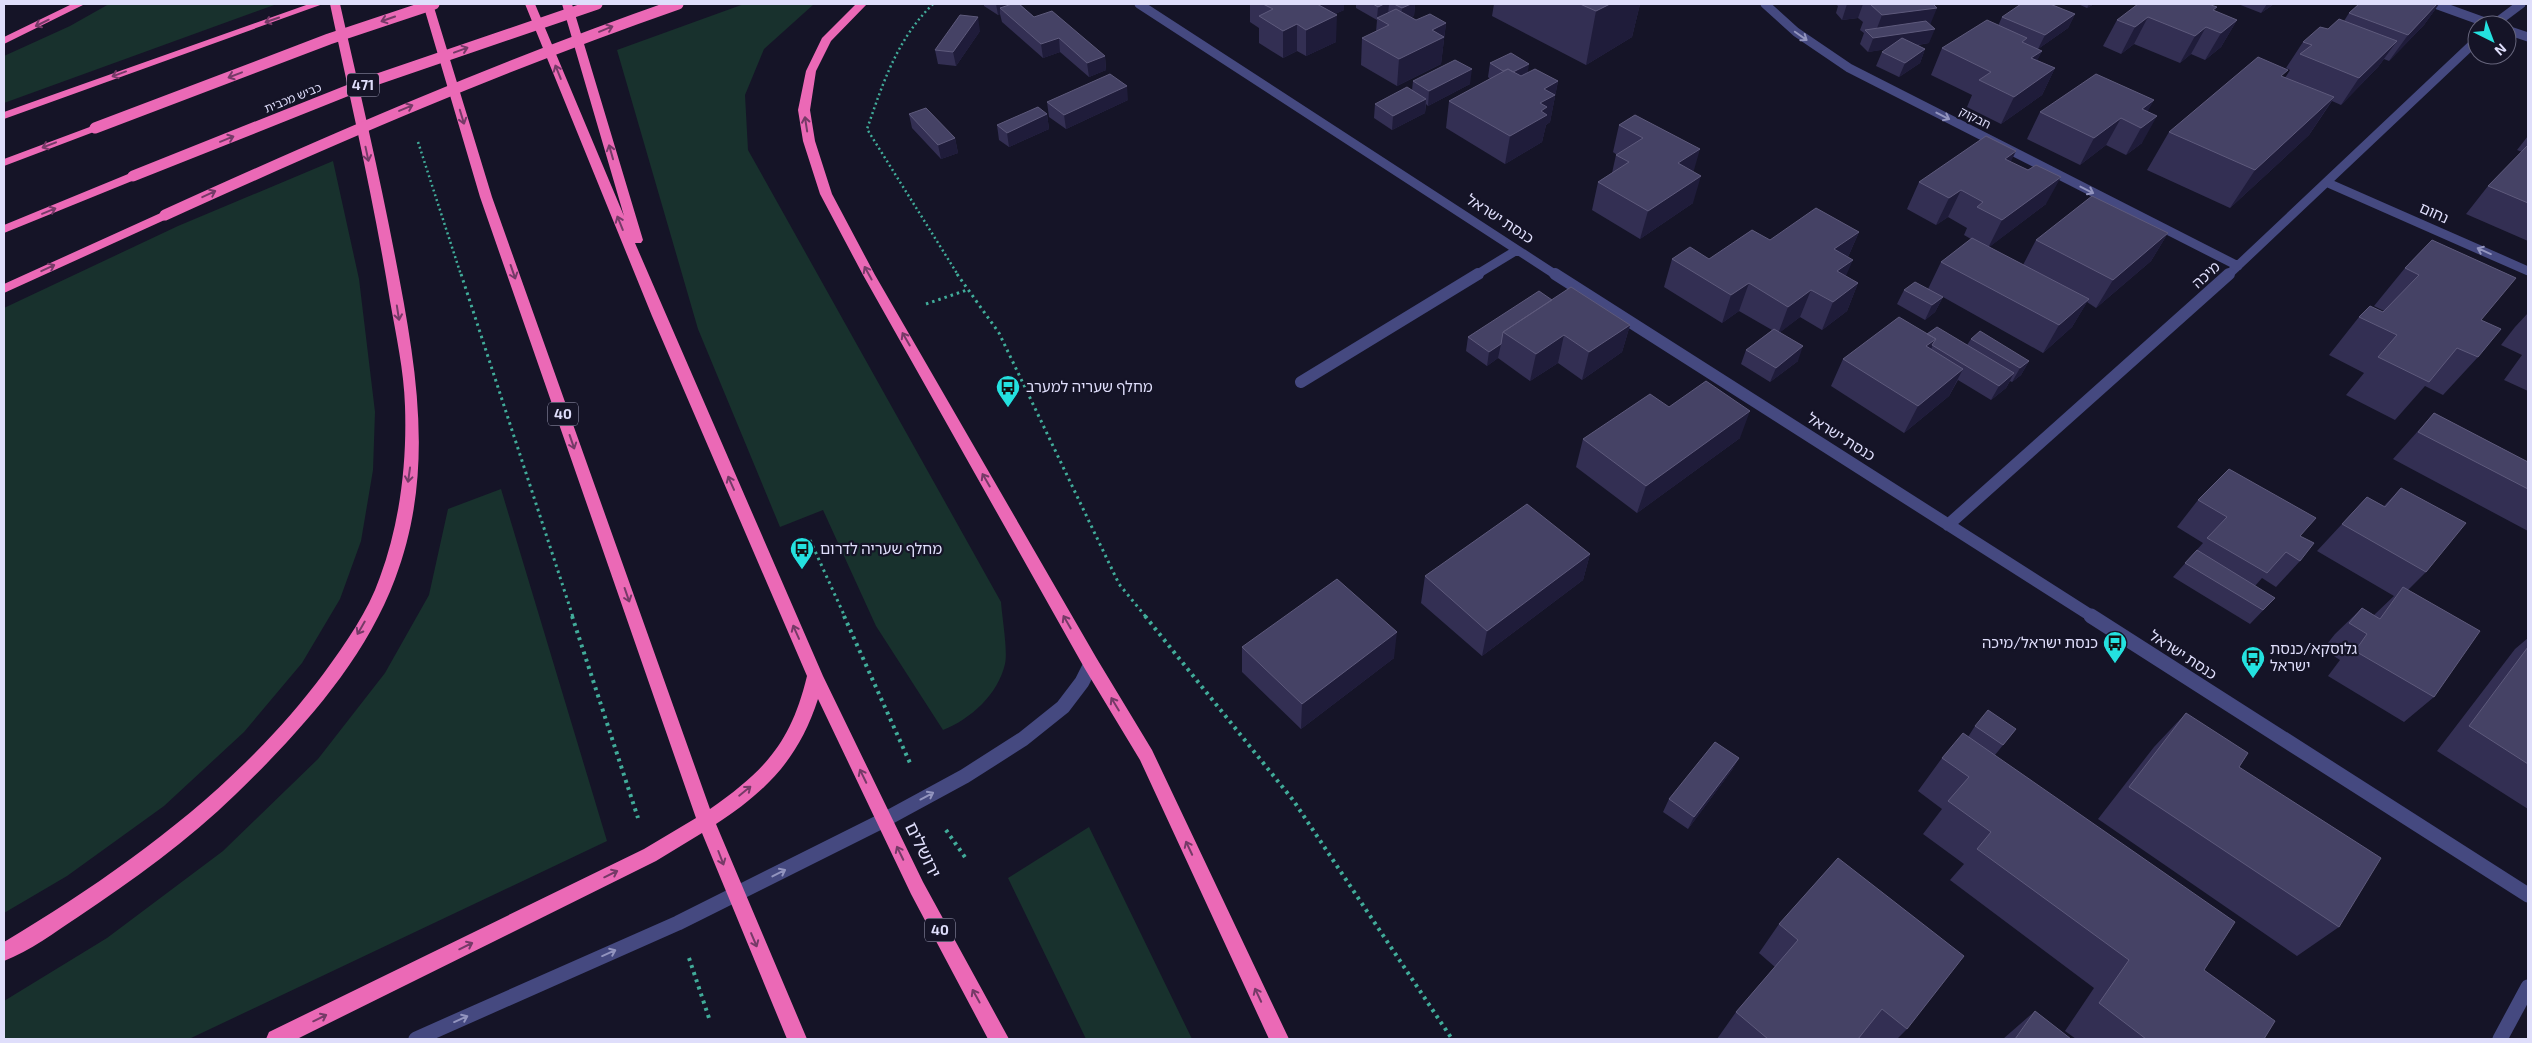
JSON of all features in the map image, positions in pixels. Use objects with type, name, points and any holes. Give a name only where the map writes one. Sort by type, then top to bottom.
[{"type":"highway","points":[[4,41],[80,4]]},
{"type":"highway","points":[[4,116],[318,4]]},
{"type":"highway","points":[[4,952],[84,903],[189,826],[276,744],[338,668],[380,597],[400,534],[411,462],[412,402],[392,269],[334,4]]},
{"type":"highway","name":"40","points":[[428,4],[486,196],[706,821],[735,895],[797,1039]]},
{"type":"highway","points":[[4,163],[330,39],[434,4]]},
{"type":"highway","name":"40","points":[[530,4],[659,316],[816,676]]},
{"type":"highway","points":[[568,4],[659,316]]},
{"type":"highway","name":"כביש מכבית","points":[[4,229],[369,82],[597,4]]},
{"type":"highway","points":[[4,289],[408,107],[614,26],[678,4]]},
{"type":"highway","points":[[862,4],[826,40],[811,71],[804,110],[809,141],[826,194],[892,315],[1091,664],[1146,755],[1279,1039]]},
{"type":"highway","points":[[276,1039],[650,855],[706,821],[747,790],[777,763],[796,733],[809,705],[816,676]]},
{"type":"highway","name":"ירושלים","points":[[816,676],[917,888],[999,1039]]},
{"type":"street","name":"כנסת ישראל","points":[[1139,4],[1517,250],[2528,895]]},
{"type":"street","name":"חבקוק","points":[[1765,4],[1796,32],[1849,68],[2238,266]]},
{"type":"street","points":[[2435,4],[2467,16]]},
{"type":"street","points":[[2506,15],[2521,4]]},
{"type":"street","name":"מיכה","points":[[1948,525],[2238,266],[2467,50]]},
{"type":"street","name":"נחום","points":[[2328,183],[2528,270]]},
{"type":"street","points":[[1301,382],[1517,250]]},
{"type":"street","points":[[416,1039],[678,923],[884,820],[965,776],[1023,739],[1063,706],[1082,682],[1091,664]]},
{"type":"street","points":[[2500,1039],[2528,987]]},
{"type":"path","points":[[934,4],[920,15],[890,62],[867,129],[967,290],[999,333],[1044,431],[1119,584],[1293,800],[1452,1039]]},
{"type":"path","points":[[415,135],[650,855]]},
{"type":"path","points":[[892,315],[967,290]]},
{"type":"path","points":[[810,540],[925,798],[967,860]]},
{"type":"path","points":[[678,923],[709,1018]]},
{"type":"green space","points":[[109,4],[277,4],[4,103],[4,56],[70,26]]},
{"type":"green space","points":[[744,4],[814,4],[764,49],[745,95],[748,150],[1001,602],[1006,658],[1001,675],[990,695],[982,704],[964,719],[943,730],[876,626],[823,510],[780,527],[698,329],[617,50]]},
{"type":"green space","points":[[333,161],[359,279],[375,412],[373,470],[361,541],[340,599],[302,663],[244,732],[164,806],[67,876],[4,913],[4,308],[178,226]]},
{"type":"green space","points":[[501,489],[607,841],[189,1039],[4,1039],[4,1001],[107,938],[223,851],[318,759],[385,673],[429,595],[448,509]]},
{"type":"green space","points":[[1089,827],[1192,1039],[1086,1039],[1008,878]]},
{"type":"building","points":[[1019,4],[1034,17],[1052,11],[1105,56],[1087,63],[1059,38],[1041,44],[1000,8]]},
{"type":"building","points":[[1263,4],[1317,4],[1337,15],[1306,30],[1297,24],[1283,31],[1259,16],[1273,9]]},
{"type":"building","points":[[1373,4],[1384,4],[1378,7]]},
{"type":"building","points":[[1394,4],[1411,4],[1402,8]]},
{"type":"building","points":[[1580,4],[1610,4],[1596,11]]},
{"type":"building","points":[[1870,4],[1933,4],[1937,8],[1882,15]]},
{"type":"building","points":[[2021,4],[2050,4],[2075,14],[2045,35],[2002,17]]},
{"type":"building","points":[[2138,4],[2208,4],[2217,7],[2213,10],[2237,20],[2221,33],[2206,27],[2195,36],[2148,17],[2135,27],[2117,20]]},
{"type":"building","points":[[2359,4],[2437,4],[2408,35],[2349,13]]},
{"type":"building","points":[[1396,9],[1416,20],[1430,14],[1446,23],[1432,30],[1444,37],[1399,59],[1362,38],[1389,25],[1377,18]]},
{"type":"building","points":[[960,15],[978,17],[953,52],[935,50]]},
{"type":"building","points":[[2339,19],[2397,41],[2359,78],[2300,54],[2312,45],[2303,42],[2320,27],[2328,29]]},
{"type":"building","points":[[1987,20],[2027,38],[2022,42],[2042,51],[2031,58],[2055,68],[2014,97],[1979,80],[1991,72],[1942,48]]},
{"type":"building","points":[[1926,21],[1935,29],[1873,38],[1865,30]]},
{"type":"building","points":[[1902,38],[1925,49],[1905,63],[1882,52]]},
{"type":"building","points":[[1511,53],[1529,64],[1513,72],[1508,69],[1503,71],[1490,63]]},
{"type":"building","points":[[2258,57],[2288,70],[2281,76],[2334,97],[2255,170],[2169,132]]},
{"type":"building","points":[[1455,60],[1472,69],[1429,91],[1413,81]]},
{"type":"building","points":[[1508,69],[1521,76],[1535,69],[1558,81],[1544,89],[1555,95],[1540,103],[1547,107],[1541,111],[1547,115],[1510,136],[1449,101]]},
{"type":"building","points":[[1110,74],[1127,86],[1064,115],[1047,102]]},
{"type":"building","points":[[2096,74],[2154,100],[2142,109],[2157,116],[2141,128],[2121,118],[2094,138],[2040,112]]},
{"type":"building","points":[[1407,87],[1426,99],[1393,116],[1375,104]]},
{"type":"building","points":[[1038,107],[1047,114],[1007,133],[997,125]]},
{"type":"building","points":[[926,108],[955,138],[938,145],[909,114]]},
{"type":"building","points":[[1635,115],[1700,149],[1678,163],[1701,176],[1648,211],[1598,182],[1629,162],[1616,155],[1643,138],[1619,125]]},
{"type":"building","points":[[1986,136],[2016,151],[2005,159],[2028,170],[2036,165],[2061,177],[2002,220],[1977,207],[1983,202],[1961,190],[1949,198],[1919,182]]},
{"type":"building","points":[[2528,145],[2528,203],[2488,186]]},
{"type":"building","points":[[2092,196],[2168,233],[2113,280],[2036,240]]},
{"type":"building","points":[[1816,208],[1859,232],[1834,249],[1853,260],[1837,271],[1858,283],[1833,302],[1811,290],[1788,307],[1749,283],[1731,295],[1672,259],[1690,247],[1709,259],[1752,230],[1770,240]]},
{"type":"building","points":[[1972,238],[2089,299],[2059,325],[1941,262]]},
{"type":"building","points":[[2432,240],[2516,278],[2481,320],[2501,329],[2478,357],[2457,348],[2429,382],[2378,357],[2397,335],[2359,317],[2370,306],[2383,312],[2419,275],[2405,268]]},
{"type":"building","points":[[1915,282],[1943,297],[1932,305],[1904,290]]},
{"type":"building","points":[[1571,287],[1630,325],[1589,352],[1564,335],[1536,354],[1503,332]]},
{"type":"building","points":[[1539,291],[1552,300],[1503,332],[1501,344],[1489,352],[1468,337]]},
{"type":"building","points":[[1899,317],[1936,339],[1926,346],[1963,369],[1918,406],[1843,359]]},
{"type":"building","points":[[1937,327],[2014,373],[1999,386],[1932,345],[1936,339],[1927,334]]},
{"type":"building","points":[[1774,329],[1803,346],[1776,368],[1746,350]]},
{"type":"building","points":[[1980,331],[2029,361],[2020,368],[1971,339]]},
{"type":"building","points":[[1706,381],[1750,411],[1646,486],[1583,439],[1650,394],[1669,407]]},
{"type":"building","points":[[2434,413],[2528,462],[2528,489],[2418,432]]},
{"type":"building","points":[[2229,469],[2316,518],[2300,536],[2314,543],[2300,561],[2286,552],[2267,573],[2207,538],[2227,517],[2198,500]]},
{"type":"building","points":[[2401,488],[2466,523],[2426,572],[2342,524],[2367,497],[2385,507]]},
{"type":"building","points":[[1527,504],[1590,554],[1487,631],[1425,576]]},
{"type":"building","points":[[2197,550],[2275,598],[2263,610],[2185,563]]},
{"type":"building","points":[[1337,579],[1397,632],[1302,704],[1242,647]]},
{"type":"building","points":[[2403,587],[2480,631],[2434,697],[2355,651],[2367,634],[2349,623],[2362,608],[2380,619]]},
{"type":"building","points":[[2528,647],[2528,764],[2469,726]]},
{"type":"building","points":[[1988,710],[2016,729],[2003,745],[1975,726]]},
{"type":"building","points":[[2186,713],[2248,753],[2239,767],[2381,858],[2339,927],[2129,787]]},
{"type":"building","points":[[1963,733],[2235,922],[2204,970],[2275,1021],[2264,1039],[2146,1039],[2099,1003],[2129,960],[1977,849],[1991,832],[1948,801],[1969,777],[1942,758]]},
{"type":"building","points":[[1715,742],[1739,758],[1694,817],[1669,799]]},
{"type":"building","points":[[1838,858],[1964,956],[1907,1029],[1882,1009],[1858,1039],[1768,1039],[1736,1012],[1798,940],[1779,924]]},
{"type":"building","points":[[2035,1011],[2071,1039],[2015,1039]]},
{"type":"place","name":"מחלף שעריה למערב","points":[[1008,408]]},
{"type":"place","name":"מחלף שעריה לדרום","points":[[802,570]]},
{"type":"place","name":"כנסת ישראל/מיכה","points":[[2115,664]]},
{"type":"place","name":"גלוסקא/כנסת ישראל","points":[[2253,679]]}]
